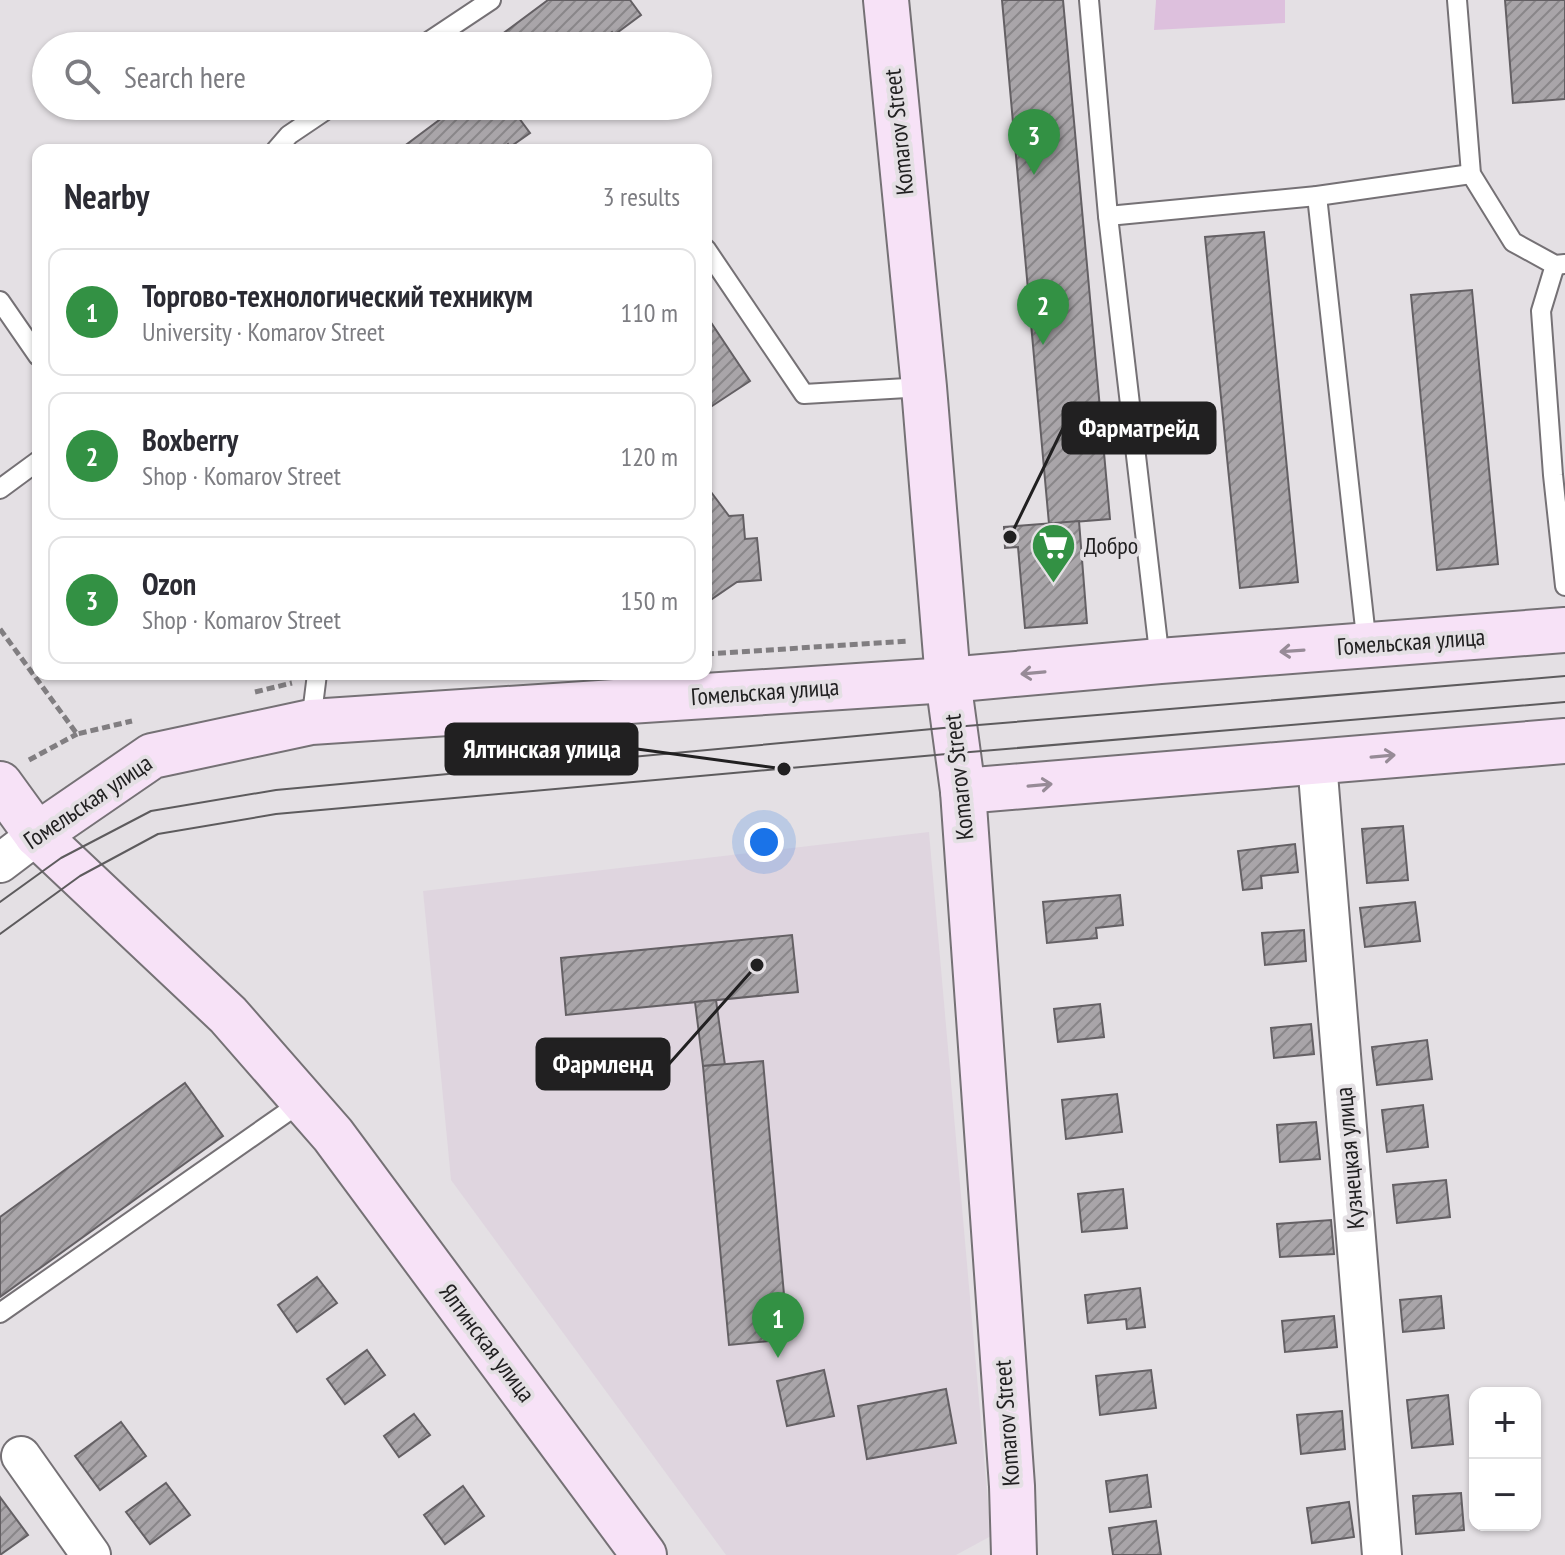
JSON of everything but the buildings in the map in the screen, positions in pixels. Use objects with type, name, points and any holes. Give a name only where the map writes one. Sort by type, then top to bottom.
[{"type":"main road","name":"Komarov Street","points":[[886,0],[947,659],[963,791],[1011,1470],[1014,1555]]},
{"type":"main road","name":"Гомельская улица","points":[[37,835],[152,756],[311,722],[947,659],[1160,661],[1565,630]]},
{"type":"main road","points":[[963,791],[1565,741]]},
{"type":"main road","name":"Ялтинская улица","points":[[13,773],[37,835],[228,1015],[333,1135],[644,1555]]},
{"type":"street","name":"Кузнецкая улица","points":[[1317,762],[1382,1555]]},
{"type":"street","name":"Гомельская улица","points":[[0,863],[37,835]]},
{"type":"street","points":[[21,1456],[91,1555]]},
{"type":"lane","points":[[443,32],[491,0]]},
{"type":"lane","points":[[1089,0],[1108,216],[1160,661]]},
{"type":"lane","points":[[1457,0],[1471,174],[1513,242],[1560,264],[1541,311],[1559,474],[1565,586]]},
{"type":"lane","points":[[281,144],[311,120]]},
{"type":"lane","points":[[1108,216],[1317,196],[1471,174]]},
{"type":"lane","points":[[1317,196],[1367,646]]},
{"type":"lane","points":[[712,258],[804,394],[924,387]]},
{"type":"lane","points":[[0,301],[32,347]]},
{"type":"lane","points":[[0,489],[32,465]]},
{"type":"lane","points":[[311,722],[316,680]]},
{"type":"lane","points":[[0,1313],[303,1101]]},
{"type":"path","points":[[0,629],[32,673]]},
{"type":"path","points":[[712,654],[947,659]]},
{"type":"path","points":[[37,680],[77,734]]},
{"type":"path","points":[[242,695],[301,680]]},
{"type":"path","points":[[13,773],[77,734],[137,720]]},
{"type":"shaded area","points":[[1156,0],[1285,0],[1285,23],[1154,30]]},
{"type":"shaded area","points":[[929,832],[991,1536],[956,1555],[726,1555],[451,1180],[423,891]]},
{"type":"tram line","points":[[0,902],[61,858],[151,811],[276,790],[954,727],[1565,676]]},
{"type":"tram line","points":[[0,934],[80,876],[158,834],[276,814],[1565,702]]},
{"type":"place","name":"Ozon","points":[[1034,175]]},
{"type":"place","name":"Boxberry","points":[[1043,345]]},
{"type":"place","name":"Фарматрейд","points":[[1010,537]]},
{"type":"place","name":"Добро","points":[[1053,585]]},
{"type":"place","name":"Ялтинская улица","points":[[784,769]]},
{"type":"place","name":"Фармленд","points":[[757,965]]},
{"type":"place","name":"Торгово-технологический техникум","points":[[778,1358]]}]
